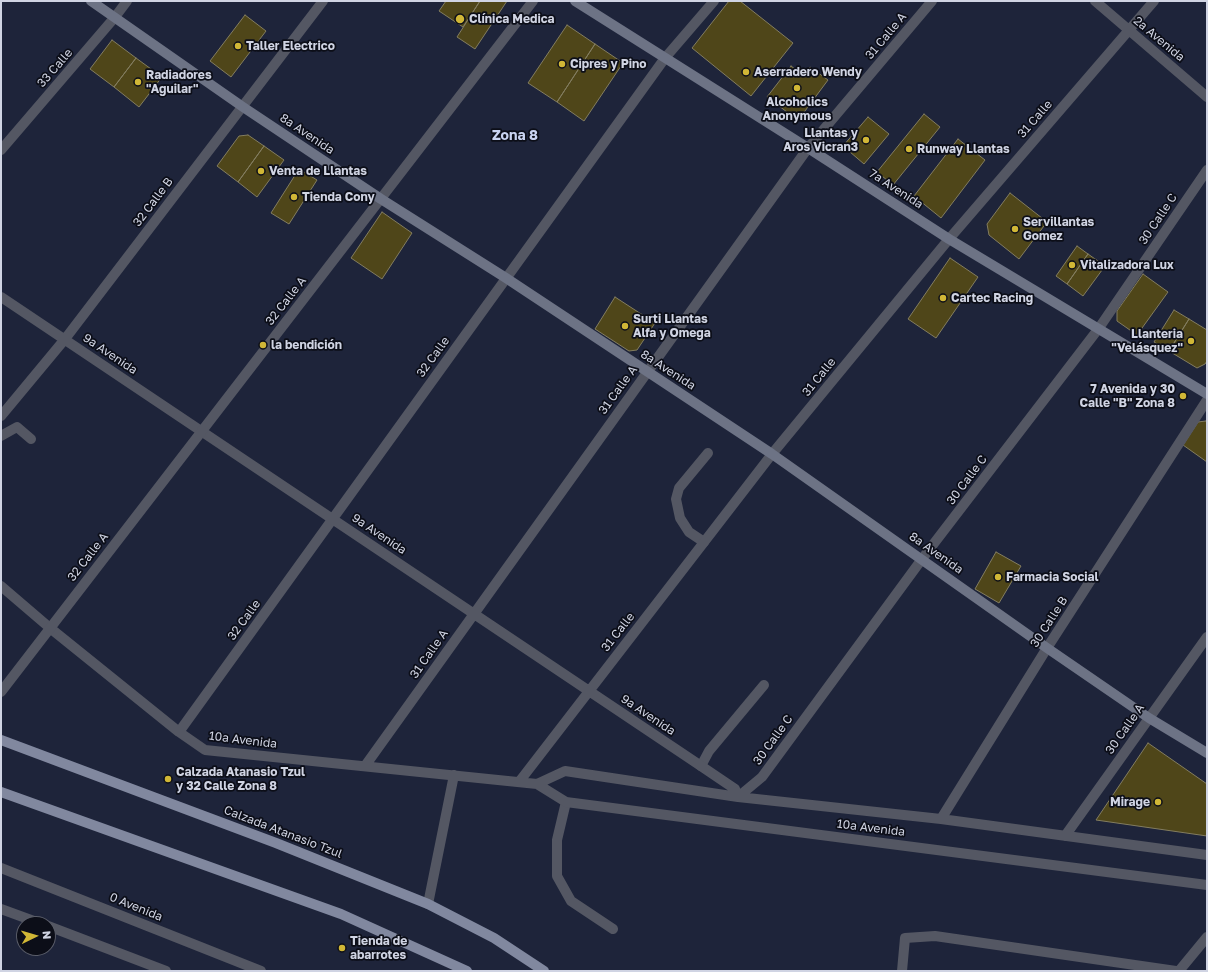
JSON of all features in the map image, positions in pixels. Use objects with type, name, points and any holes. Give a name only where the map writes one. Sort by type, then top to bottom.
[{"type":"main road","name":"8a Avenida","points":[[92,1],[243,107],[381,199],[506,278],[772,454],[1047,648],[1150,718],[1207,753]]},
{"type":"main road","name":"7a Avenida","points":[[575,1],[949,238],[1207,394]]},
{"type":"main road","name":"Calzada Atanasio Tzul","points":[[1,740],[276,842],[428,904],[494,938],[544,971]]},
{"type":"main road","points":[[1,792],[341,914],[467,971]]},
{"type":"street","name":"33 Calle","points":[[1,150],[127,1]]},
{"type":"street","name":"32 Calle B","points":[[1,416],[65,340],[323,1]]},
{"type":"street","name":"32 Calle A","points":[[1,692],[533,1]]},
{"type":"street","name":"32 Calle","points":[[179,732],[665,58],[714,1]]},
{"type":"street","name":"31 Calle A","points":[[365,766],[808,148],[932,1]]},
{"type":"street","name":"2a Avenida","points":[[1095,1],[1207,97]]},
{"type":"street","name":"31 Calle","points":[[519,782],[772,454],[949,238],[1154,1]]},
{"type":"street","name":"30 Calle C","points":[[738,797],[762,777],[922,560],[1099,328],[1207,170]]},
{"type":"street","name":"9a Avenida","points":[[1,297],[735,789],[738,797]]},
{"type":"street","name":"30 Calle B","points":[[942,819],[1047,648],[1207,400]]},
{"type":"street","points":[[1,436],[17,427],[31,439]]},
{"type":"street","points":[[704,542],[689,532],[683,523],[680,518],[676,498],[679,488],[708,453]]},
{"type":"street","name":"10a Avenida","points":[[1,586],[50,628],[179,732],[205,750],[537,784],[566,802],[1207,885]]},
{"type":"street","name":"30 Calle A","points":[[1065,836],[1207,637]]},
{"type":"street","points":[[701,766],[709,751],[764,685]]},
{"type":"street","name":"10a Avenida","points":[[537,784],[565,771],[738,797],[942,819],[1207,855]]},
{"type":"street","points":[[428,904],[454,775]]},
{"type":"street","points":[[566,802],[557,840],[558,876],[570,901],[613,929]]},
{"type":"street","name":"0 Avenida","points":[[1,868],[261,971]]},
{"type":"street","points":[[1,909],[20,916]]},
{"type":"street","points":[[56,929],[166,971]]},
{"type":"street","points":[[902,971],[905,938],[935,936],[1177,971],[1207,937]]},
{"type":"building","name":"Clínica Medica","points":[[446,1],[480,1],[463,27],[439,11]]},
{"type":"building","points":[[480,1],[507,1],[475,49],[457,37]]},
{"type":"building","name":"Aserradero Wendy","points":[[729,1],[740,1],[793,43],[751,96],[692,48]]},
{"type":"building","name":"Taller Electrico","points":[[245,15],[266,31],[231,77],[210,61]]},
{"type":"building","name":"Cipres y Pino","points":[[567,25],[595,44],[557,102],[528,83]]},
{"type":"building","points":[[112,40],[136,58],[114,87],[90,69]]},
{"type":"building","points":[[595,44],[623,63],[584,121],[557,102]]},
{"type":"building","name":"Radiadores \"Aguilar\"","points":[[136,58],[162,77],[139,107],[114,87]]},
{"type":"building","name":"Alcoholics Anonymous","points":[[791,66],[803,75],[810,67],[828,80],[802,115],[791,115],[767,97]]},
{"type":"building","name":"Runway Llantas","points":[[924,114],[940,127],[893,185],[877,172]]},
{"type":"building","name":"Llantas y Aros Vicran3","points":[[868,117],[889,134],[864,164],[843,146]]},
{"type":"building","points":[[248,135],[264,146],[238,182],[217,166],[239,136]]},
{"type":"building","points":[[958,139],[985,160],[941,218],[914,196]]},
{"type":"building","name":"Venta de Llantas","points":[[264,146],[284,160],[257,197],[238,182]]},
{"type":"building","name":"Tienda Cony","points":[[299,169],[317,180],[289,224],[271,213]]},
{"type":"building","name":"Servillantas Gomez","points":[[1010,193],[1047,222],[1019,259],[989,235],[987,224]]},
{"type":"building","points":[[382,212],[412,233],[382,279],[351,258]]},
{"type":"building","name":"Vitalizadora Lux","points":[[1077,246],[1088,254],[1067,284],[1056,276]]},
{"type":"building","points":[[1088,254],[1105,266],[1083,296],[1067,284]]},
{"type":"building","name":"Cartec Racing","points":[[950,258],[978,277],[936,338],[908,319]]},
{"type":"building","points":[[1143,274],[1168,292],[1137,335],[1117,321],[1117,311]]},
{"type":"building","name":"Surti Llantas Alfa y Omega","points":[[615,297],[655,323],[637,350],[629,351],[595,329]]},
{"type":"building","points":[[1174,310],[1189,319],[1169,351],[1154,342]]},
{"type":"building","name":"Llanteria \"Velásquez\"","points":[[1189,319],[1207,330],[1207,361],[1205,364],[1197,368],[1169,351]]},
{"type":"building","points":[[1207,421],[1207,462],[1183,445],[1198,422]]},
{"type":"building","name":"Farmacia Social","points":[[996,552],[1021,566],[999,603],[975,589]]},
{"type":"building","name":"Mirage","points":[[1148,743],[1207,784],[1207,836],[1096,820]]},
{"type":"place","name":"Clínica Medica","points":[[460,19]]},
{"type":"place","name":"Taller Electrico","points":[[238,46]]},
{"type":"place","name":"Cipres y Pino","points":[[562,64]]},
{"type":"place","name":"Aserradero Wendy","points":[[746,72]]},
{"type":"place","name":"Radiadores \"Aguilar\"","points":[[138,82]]},
{"type":"place","name":"Alcoholics Anonymous","points":[[797,88]]},
{"type":"place","name":"Llantas y Aros Vicran3","points":[[866,140]]},
{"type":"place","name":"Runway Llantas","points":[[909,149]]},
{"type":"place","name":"Venta de Llantas","points":[[261,171]]},
{"type":"place","name":"Tienda Cony","points":[[294,197]]},
{"type":"place","name":"Servillantas Gomez","points":[[1015,229]]},
{"type":"place","name":"Vitalizadora Lux","points":[[1072,265]]},
{"type":"place","name":"Cartec Racing","points":[[943,298]]},
{"type":"place","name":"Surti Llantas Alfa y Omega","points":[[625,326]]},
{"type":"place","name":"Llanteria \"Velásquez\"","points":[[1191,341]]},
{"type":"place","name":"la bendición","points":[[263,345]]},
{"type":"place","name":"7 Avenida y 30 Calle \"B\" Zona 8","points":[[1183,396]]},
{"type":"place","name":"Farmacia Social","points":[[998,577]]},
{"type":"place","name":"Calzada Atanasio Tzul y 32 Calle Zona 8","points":[[168,779]]},
{"type":"place","name":"Mirage","points":[[1158,802]]},
{"type":"place","name":"Tienda de abarrotes","points":[[342,948]]},
{"type":"district","name":"Zona 8","points":[[515,136]]}]
